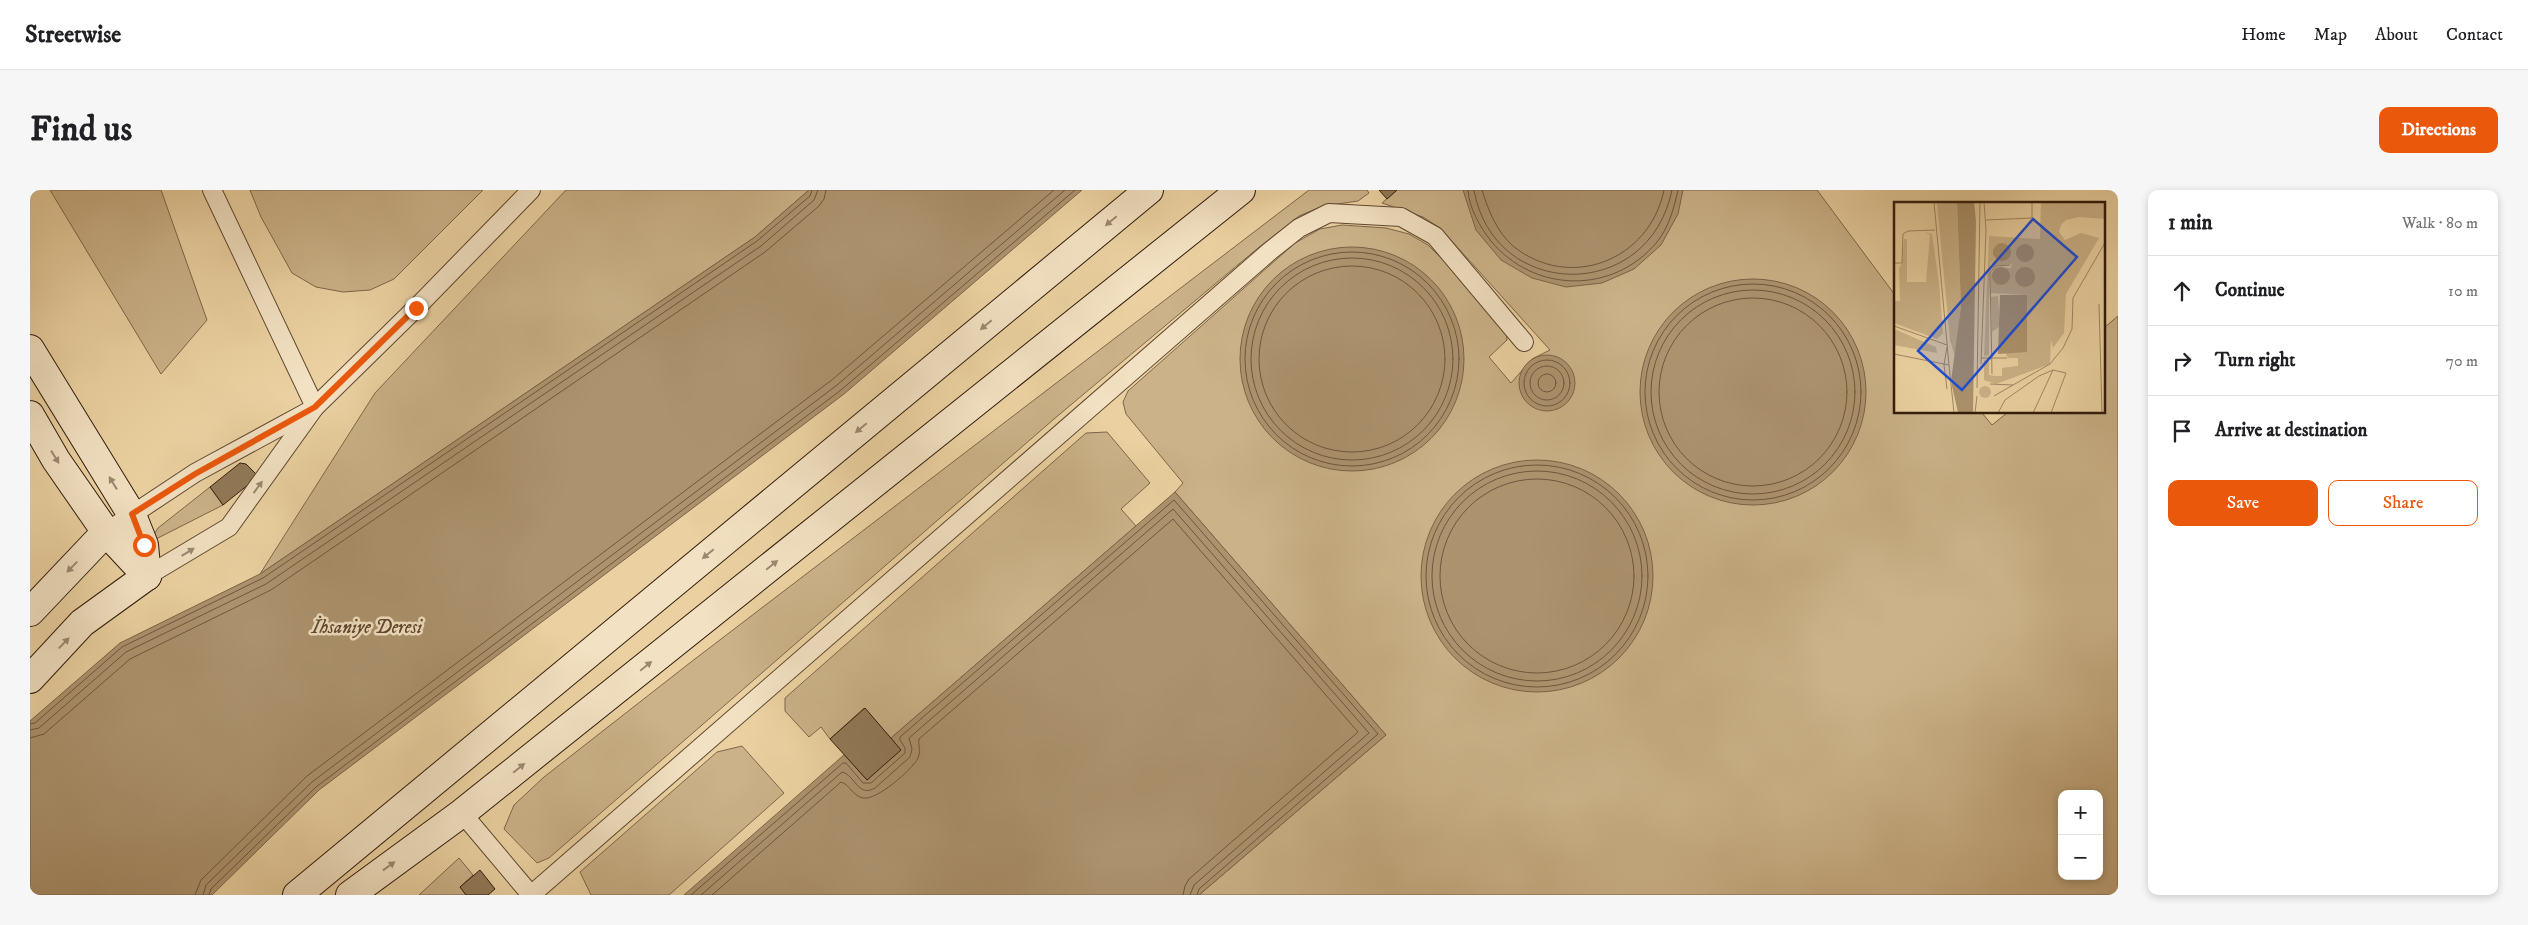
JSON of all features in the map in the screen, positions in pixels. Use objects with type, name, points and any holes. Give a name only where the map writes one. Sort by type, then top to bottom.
[{"type":"main road","points":[[297,895],[1149,190]]},
{"type":"main road","points":[[350,895],[462,813],[1241,190]]},
{"type":"main road","points":[[30,349],[132,514],[144,545],[147,576]]},
{"type":"main road","points":[[30,415],[56,460],[106,532],[147,576]]},
{"type":"main road","points":[[30,612],[106,532]]},
{"type":"main road","points":[[30,678],[82,623],[147,576]]},
{"type":"lane","points":[[212,190],[315,407]]},
{"type":"lane","points":[[147,576],[229,527],[315,407],[416,308],[531,190]]},
{"type":"lane","points":[[462,813],[531,895],[1255,264],[1298,228],[1329,213],[1401,217],[1435,236],[1524,342]]},
{"type":"lane","points":[[106,532],[195,474],[315,407]]},
{"type":"shaded area","points":[[50,190],[161,190],[207,320],[161,374]]},
{"type":"shaded area","points":[[250,190],[483,190],[394,279],[370,290],[343,292],[316,287],[292,273],[261,217]]},
{"type":"shaded area","points":[[566,190],[809,190],[755,237],[260,574],[375,393]]},
{"type":"shaded area","points":[[1309,190],[1367,190],[1369,193],[1358,201],[1323,206],[1299,216],[1258,248],[1054,419],[549,858],[537,863],[504,829],[514,805],[544,777],[691,662]]},
{"type":"shaded area","points":[[1397,190],[1817,190],[1894,294],[1894,414],[1983,414],[1992,425],[2006,414],[2106,414],[2106,326],[2118,316],[2118,895],[1199,895],[1386,735],[1175,492],[1183,483],[1126,414],[1123,402],[1128,391],[1295,243],[1320,229],[1342,225],[1386,228],[1409,234],[1428,245],[1506,330],[1507,340],[1489,357],[1511,383],[1532,359],[1550,350],[1440,228],[1423,217],[1382,203]]},
{"type":"shaded area","points":[[1107,432],[1150,483],[1121,509],[1136,526],[891,738],[864,708],[830,739],[821,727],[809,737],[785,711],[785,698],[1086,433]]},
{"type":"shaded area","points":[[210,487],[223,505],[156,539],[153,536],[158,528]]},
{"type":"shaded area","points":[[742,746],[784,793],[669,895],[591,895],[580,872],[717,752]]},
{"type":"shaded area","points":[[459,858],[473,875],[460,887],[466,895],[419,895]]},
{"type":"water","name":"İhsaniye Deresi","points":[[809,190],[1082,190],[844,394],[319,790],[212,895],[30,895],[30,721],[120,643],[260,574],[755,237]]},
{"type":"water","points":[[1463,190],[1683,190],[1678,214],[1661,245],[1634,269],[1602,283],[1566,287],[1532,278],[1501,260],[1476,230]]},
{"type":"water","points":[[1352,247],[1374,249],[1395,255],[1423,272],[1439,288],[1456,316],[1462,337],[1464,359],[1462,381],[1456,402],[1439,430],[1423,446],[1395,463],[1374,469],[1352,471],[1330,469],[1309,463],[1281,446],[1265,430],[1248,402],[1242,381],[1240,359],[1242,337],[1248,316],[1265,288],[1281,272],[1309,255],[1330,249]]},
{"type":"water","points":[[1742,279],[1764,279],[1796,287],[1816,298],[1833,312],[1847,329],[1858,349],[1864,370],[1866,392],[1864,414],[1858,435],[1847,455],[1833,472],[1816,486],[1796,497],[1764,505],[1742,505],[1710,497],[1700,492],[1681,479],[1666,464],[1648,435],[1640,403],[1640,381],[1648,349],[1653,339],[1666,320],[1681,305],[1710,287]]},
{"type":"water","points":[[1542,355],[1552,355],[1567,363],[1573,372],[1575,383],[1573,394],[1567,403],[1552,411],[1542,411],[1531,406],[1524,399],[1519,388],[1519,378],[1524,367],[1531,360]]},
{"type":"water","points":[[1526,460],[1548,460],[1571,465],[1602,479],[1627,502],[1634,511],[1648,542],[1653,565],[1651,599],[1639,631],[1627,650],[1611,666],[1602,673],[1571,687],[1548,692],[1526,692],[1503,687],[1472,673],[1447,650],[1440,641],[1426,610],[1421,587],[1421,565],[1426,542],[1440,511],[1463,486],[1472,479],[1503,465]]},
{"type":"water","points":[[1175,492],[1386,735],[1199,895],[684,895],[845,754],[867,780],[901,750],[891,738]]},
{"type":"building","points":[[1379,190],[1397,190],[1387,199]]},
{"type":"building","points":[[240,463],[246,464],[256,474],[254,480],[223,505],[210,487]]},
{"type":"building","points":[[865,708],[901,750],[867,780],[830,739]]},
{"type":"building","points":[[480,870],[495,889],[488,895],[466,895],[460,887]]},
{"type":"route","points":[[144,545],[132,514],[195,474],[315,407],[416,308]]}]
